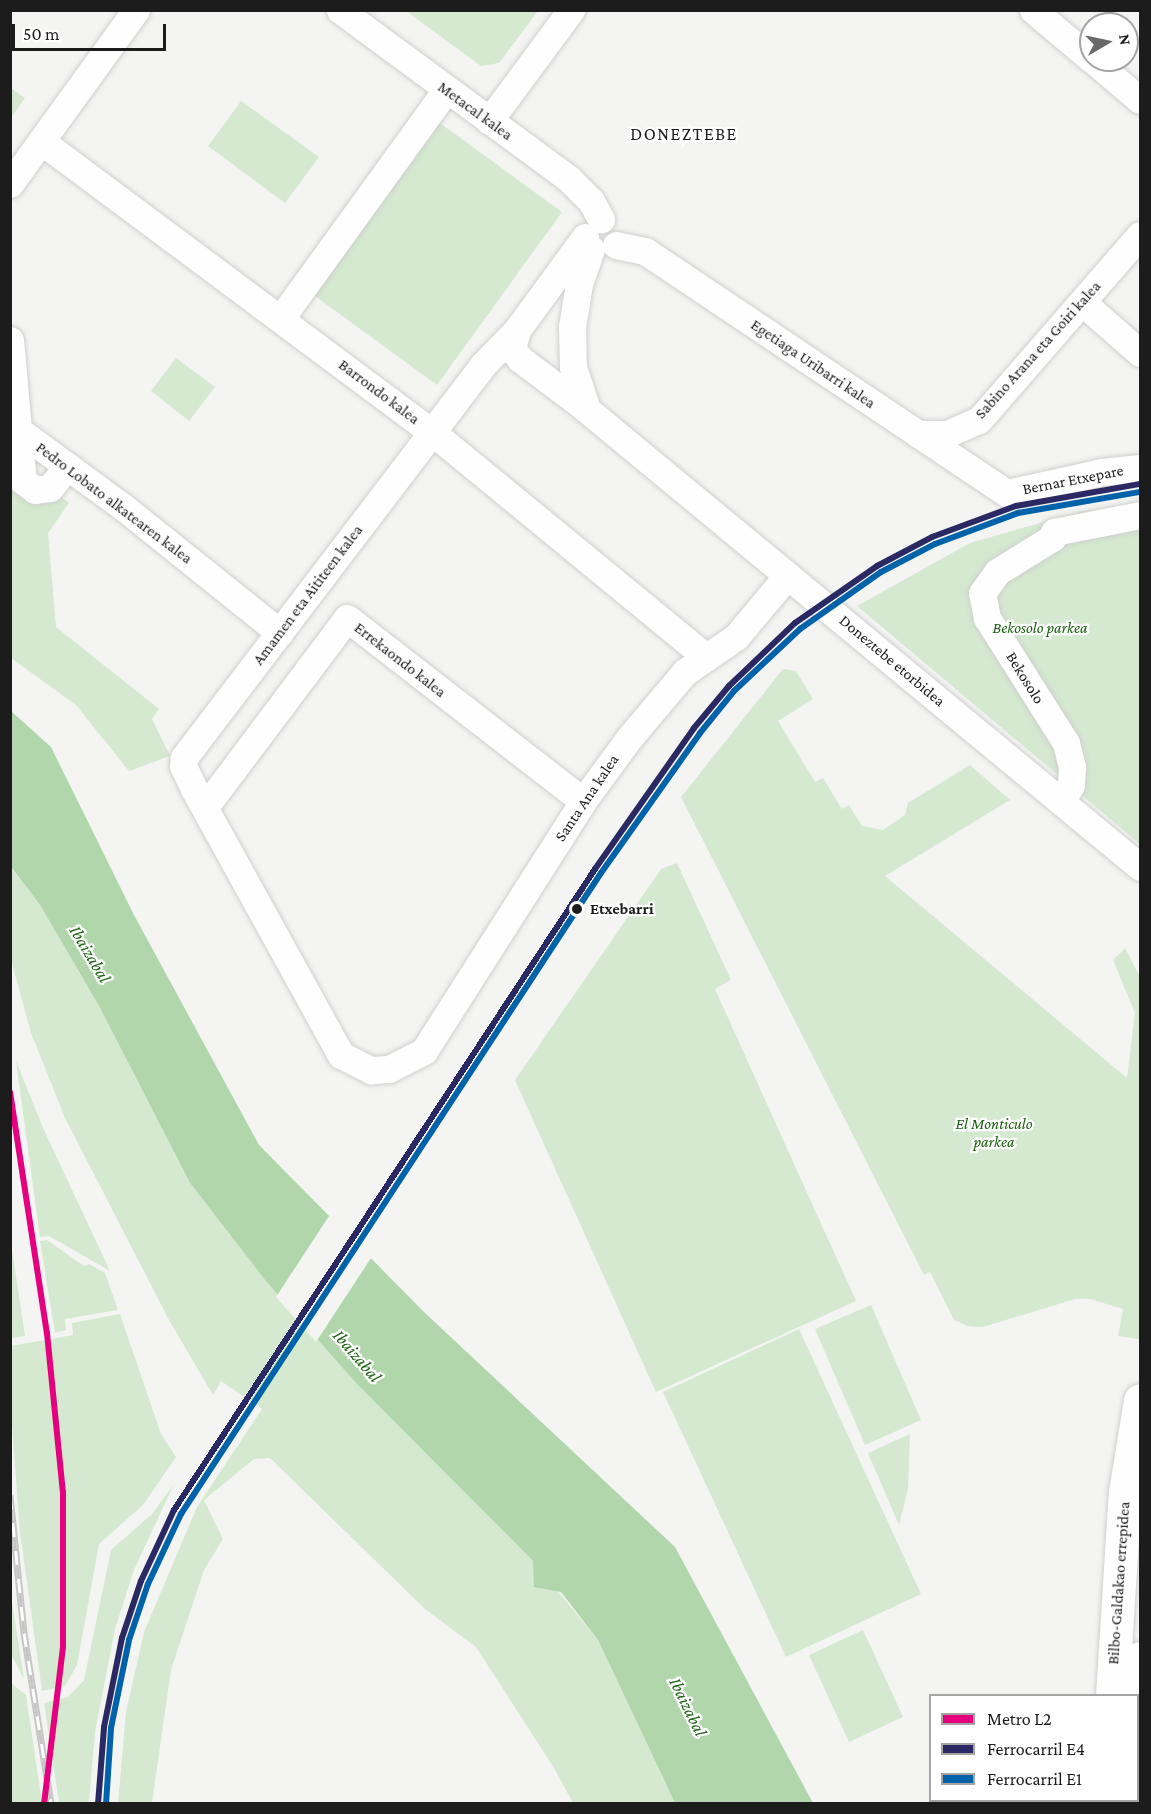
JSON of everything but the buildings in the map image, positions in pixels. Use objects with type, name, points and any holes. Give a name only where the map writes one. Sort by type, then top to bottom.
[{"type":"highway","name":"Bilbo-Galdakao errepidea","points":[[1112,1694],[1125,1492],[1140,1400]]},
{"type":"highway","name":"Bilbo-Galdakao errepidea","points":[[1138,1694],[1140,1658]]},
{"type":"street","points":[[10,184],[136,10]]},
{"type":"street","name":"Metacal kalea","points":[[340,10],[446,90],[569,178],[591,201],[598,238]]},
{"type":"street","points":[[489,121],[571,10]]},
{"type":"street","points":[[1034,10],[1079,48]]},
{"type":"street","points":[[1107,72],[1140,100]]},
{"type":"street","points":[[281,318],[351,215],[446,90]]},
{"type":"street","name":"Barrondo kalea","points":[[41,141],[432,432],[706,657]]},
{"type":"street","name":"Sabino Arana eta Goiri kalea","points":[[918,434],[947,434],[979,420],[1140,235]]},
{"type":"street","points":[[432,432],[483,365],[598,238]]},
{"type":"street","name":"Doneztebe etorbidea","points":[[588,410],[579,393],[573,367],[572,327],[579,284],[598,238]]},
{"type":"street","name":"Egetiaga Uribarri kalea","points":[[598,238],[645,251],[1007,493]]},
{"type":"street","points":[[1082,302],[1140,352]]},
{"type":"street","points":[[517,330],[512,349],[520,359]]},
{"type":"street","name":"Pedro Lobato alkatearen kalea","points":[[10,340],[18,430],[280,633]]},
{"type":"street","points":[[483,365],[506,357],[520,359]]},
{"type":"street","name":"Doneztebe etorbidea","points":[[520,359],[588,410],[1140,867]]},
{"type":"street","points":[[18,430],[23,481],[35,490],[50,488],[67,466]]},
{"type":"street","name":"Amamen eta Aititeen kalea","points":[[205,807],[183,766],[184,758],[432,432]]},
{"type":"street","name":"Bernar Etxepare","points":[[1007,493],[1102,472],[1140,468]]},
{"type":"street","name":"Bekosolo","points":[[1062,801],[1072,776],[1066,743],[987,618],[982,593],[997,572],[1052,538],[1054,532],[1140,515]]},
{"type":"street","name":"Santa Ana kalea","points":[[205,807],[341,1055],[371,1070],[389,1069],[424,1051],[583,801],[630,737],[685,672],[736,637],[787,576]]},
{"type":"street","name":"Errekaondo kalea","points":[[205,807],[347,618],[583,801]]},
{"type":"green space","points":[[406,11],[538,11],[499,63],[481,66]]},
{"type":"green space","points":[[11,88],[25,98],[11,118]]},
{"type":"green space","points":[[241,101],[319,157],[285,203],[208,146]]},
{"type":"green space","points":[[433,118],[562,212],[437,385],[308,291]]},
{"type":"green space","points":[[176,358],[215,387],[189,421],[151,391]]},
{"type":"green space","points":[[10,470],[15,490],[22,498],[36,502],[54,491],[69,503],[48,533],[56,627],[159,709],[152,719],[170,756],[129,771],[76,705],[11,658]]},
{"type":"green space","name":"Bekosolo parkea","points":[[1140,507],[1140,844],[857,606],[970,543],[1082,511]]},
{"type":"green space","name":"El Monticulo parkea","points":[[783,669],[796,671],[813,699],[778,721],[815,782],[823,778],[842,809],[849,805],[862,826],[883,830],[905,815],[908,803],[970,765],[1010,800],[885,876],[1127,1078],[1135,1013],[1113,960],[1125,948],[1140,977],[1139,1339],[1118,1336],[1123,1309],[1090,1299],[1075,1299],[983,1327],[968,1326],[954,1320],[930,1272],[924,1275],[681,797]]},
{"type":"green space","points":[[677,863],[731,980],[715,989],[856,1301],[656,1392],[515,1080],[661,869]]},
{"type":"green space","points":[[10,867],[40,905],[99,1006],[190,1183],[265,1280],[355,1382],[533,1561],[598,1640],[675,1803],[573,1803],[554,1768],[476,1647],[425,1609],[270,1458],[254,1459],[204,1500],[223,1539],[204,1570],[171,1670],[152,1803],[118,1803],[126,1712],[144,1632],[197,1507],[262,1409],[221,1381],[213,1395],[169,1320],[65,1118],[31,1033],[11,960]]},
{"type":"green space","points":[[16,1061],[44,1130],[110,1271],[49,1236],[40,1237]]},
{"type":"green space","points":[[47,1240],[84,1266],[89,1264],[105,1273],[118,1310],[65,1319],[66,1330],[55,1333],[40,1241]]},
{"type":"green space","points":[[11,1243],[25,1336],[12,1338],[10,1325]]},
{"type":"green space","points":[[871,1305],[921,1420],[865,1445],[815,1329]]},
{"type":"green space","points":[[120,1314],[161,1434],[176,1457],[143,1505],[99,1544],[77,1665],[65,1686],[42,1691],[20,1532],[11,1413],[11,1346],[73,1335],[72,1323]]},
{"type":"green space","points":[[799,1329],[921,1594],[786,1657],[663,1392]]},
{"type":"green space","points":[[910,1434],[908,1489],[899,1525],[868,1453]]},
{"type":"green space","points":[[174,1484],[134,1570],[115,1629],[95,1732],[89,1803],[59,1803],[44,1703],[68,1697],[84,1680],[111,1550],[152,1514]]},
{"type":"green space","points":[[11,1595],[24,1679],[11,1654]]},
{"type":"green space","points":[[863,1630],[903,1717],[849,1742],[809,1655]]},
{"type":"green space","points":[[11,1683],[26,1695],[42,1803],[11,1803]]},
{"type":"water","name":"Ibaizabal","points":[[11,711],[51,747],[134,915],[259,1145],[424,1312],[675,1547],[813,1803],[675,1803],[598,1640],[561,1592],[534,1587],[533,1561],[355,1382],[265,1280],[190,1183],[99,1006],[40,905],[11,867]]},
{"type":"pier","points":[[331,1213],[373,1255],[316,1342],[276,1297]]},
{"type":"railway","points":[[10,1495],[24,1633],[51,1804]]},
{"type":"metro line","name":"L2","points":[[10,1092],[47,1333],[63,1492],[63,1647],[44,1804]]},
{"type":"rail line","name":"E4","points":[[98,1804],[104,1727],[122,1638],[141,1581],[174,1510],[595,869],[694,728],[729,686],[795,623],[877,566],[932,537],[1016,506],[1140,484]]},
{"type":"rail line","name":"E1","points":[[106,1804],[111,1728],[129,1640],[148,1584],[181,1514],[601,873],[700,733],[734,691],[800,629],[881,572],[935,544],[1018,513],[1140,492]]},
{"type":"place","name":"Etxebarri","points":[[577,909]]},
{"type":"district","name":"DONEZTEBE","points":[[684,134]]}]
